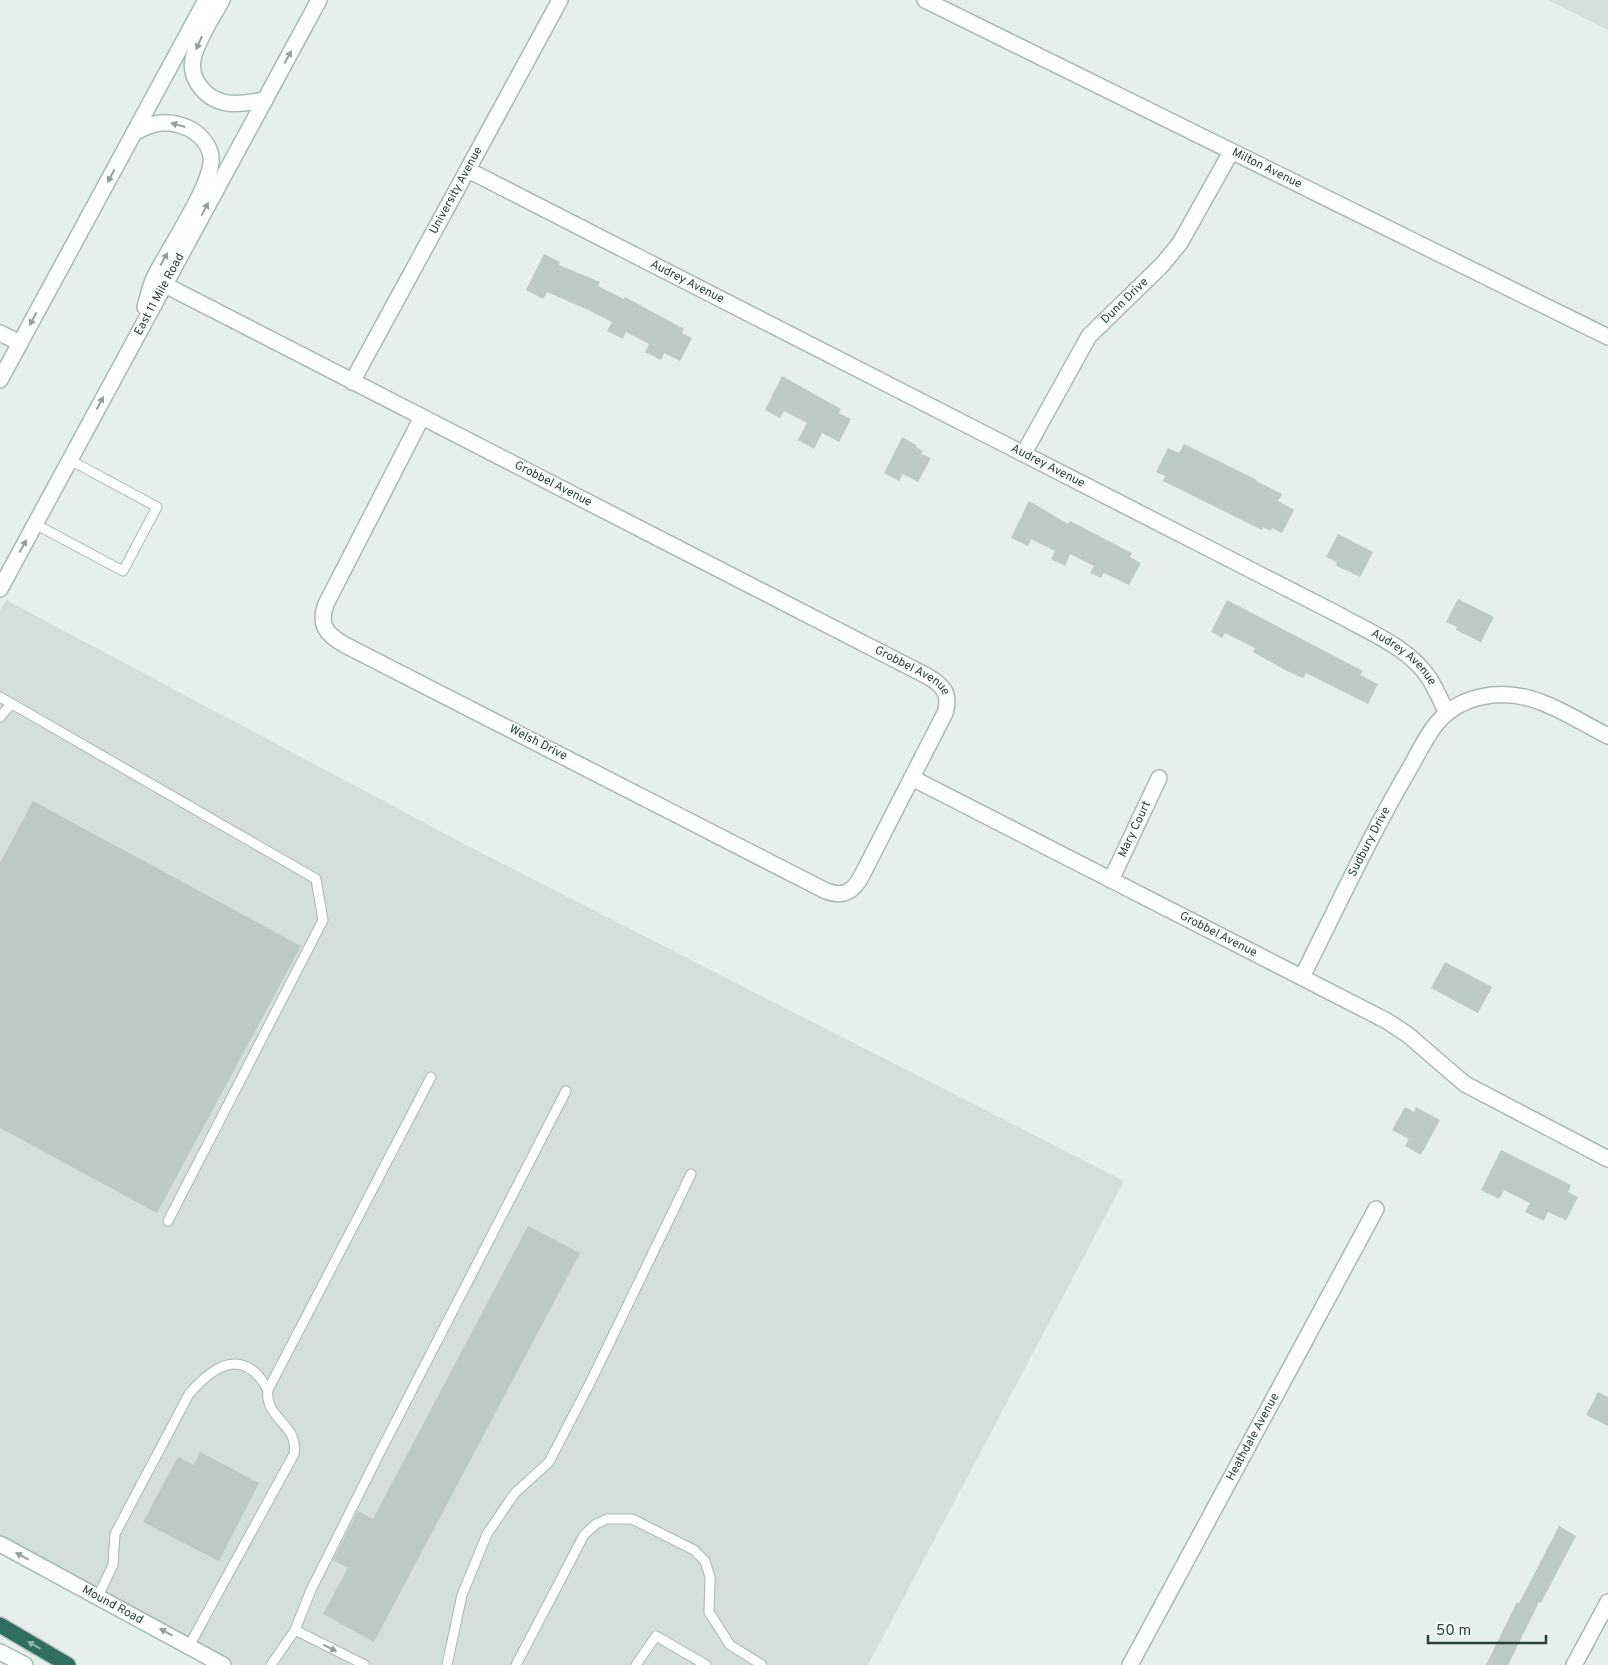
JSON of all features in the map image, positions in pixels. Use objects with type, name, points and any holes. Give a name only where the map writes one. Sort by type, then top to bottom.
[{"type":"highway","points":[[0,1625],[68,1665]]},
{"type":"street","points":[[0,380],[206,0]]},
{"type":"street","points":[[222,0],[193,56],[192,71],[196,82],[204,92],[227,103],[243,104],[265,100]]},
{"type":"street","name":"East 11 Mile Road","points":[[0,589],[319,0]]},
{"type":"street","name":"University Avenue","points":[[352,382],[560,0]]},
{"type":"street","name":"Milton Avenue","points":[[925,0],[1608,336]]},
{"type":"street","points":[[134,133],[152,123],[178,124],[192,130],[200,137],[211,156],[210,169],[203,188],[153,279],[135,337]]},
{"type":"street","name":"Dunn Drive","points":[[1024,453],[1090,336],[1162,265],[1180,244],[1231,152]]},
{"type":"street","name":"Audrey Avenue","points":[[468,170],[1341,616],[1390,644],[1413,660],[1428,678],[1447,713]]},
{"type":"street","name":"Grobbel Avenue","points":[[165,285],[937,681],[948,694],[947,708],[912,778],[1398,1027],[1465,1084],[1608,1159]]},
{"type":"street","points":[[0,333],[20,343]]},
{"type":"street","name":"Welsh Drive","points":[[422,417],[326,604],[322,620],[325,630],[333,638],[835,894],[846,893],[857,884],[912,778]]},
{"type":"street","points":[[1447,713],[1468,700],[1494,695],[1528,698],[1551,706],[1608,736]]},
{"type":"street","name":"Sudbury Drive","points":[[1302,977],[1401,782],[1432,729],[1447,713]]},
{"type":"street","name":"Mary Court","points":[[1111,880],[1159,778]]},
{"type":"street","name":"Heathdale Avenue","points":[[1130,1665],[1376,1209]]},
{"type":"street","name":"Mound Road","points":[[0,1544],[223,1665]]},
{"type":"street","points":[[1574,1665],[1608,1602]]},
{"type":"street","points":[[0,1652],[25,1665]]},
{"type":"lane","points":[[35,524],[123,571],[157,507],[70,460]]},
{"type":"lane","points":[[0,697],[316,879],[323,920],[168,1221]]},
{"type":"lane","points":[[0,717],[11,704]]},
{"type":"lane","points":[[268,1390],[431,1076]]},
{"type":"lane","points":[[271,1665],[295,1630],[311,1590],[369,1474],[566,1091]]},
{"type":"lane","points":[[447,1665],[462,1595],[487,1534],[514,1493],[549,1462],[590,1383],[691,1174]]},
{"type":"lane","points":[[98,1596],[113,1566],[115,1534],[189,1394],[205,1375],[227,1365],[246,1367],[262,1380],[268,1390],[269,1408],[291,1433],[296,1446],[294,1454],[189,1646]]},
{"type":"lane","points":[[516,1665],[584,1535],[596,1524],[607,1519],[621,1518],[632,1519],[648,1526],[694,1550],[705,1561],[710,1577],[709,1612],[730,1645],[762,1665]]},
{"type":"lane","points":[[295,1630],[365,1665]]},
{"type":"lane","points":[[636,1665],[656,1636],[706,1665]]},
{"type":"shaded area","points":[[1548,0],[1608,0],[1608,30]]},
{"type":"shaded area","points":[[6,600],[470,847],[1124,1181],[868,1665],[234,1665],[0,1535],[0,610]]},
{"type":"building","points":[[544,254],[560,262],[559,265],[600,282],[598,286],[624,299],[625,297],[684,329],[682,333],[692,338],[680,361],[664,353],[661,360],[645,352],[649,344],[626,332],[623,339],[607,331],[612,322],[586,309],[547,292],[543,299],[526,290]]},
{"type":"building","points":[[782,376],[841,409],[839,413],[851,419],[839,442],[822,433],[814,449],[798,440],[807,423],[784,411],[780,418],[765,410]]},
{"type":"building","points":[[902,437],[923,451],[921,454],[931,458],[918,482],[903,474],[899,481],[884,473]]},
{"type":"building","points":[[1184,444],[1282,494],[1278,501],[1294,510],[1282,533],[1272,528],[1271,531],[1263,527],[1262,530],[1163,481],[1165,476],[1156,472],[1168,448],[1179,453]]},
{"type":"building","points":[[1029,501],[1068,524],[1070,521],[1132,553],[1130,557],[1141,563],[1129,585],[1104,573],[1101,578],[1090,573],[1094,566],[1070,554],[1065,566],[1051,559],[1055,551],[1031,539],[1028,546],[1011,538]]},
{"type":"building","points":[[1338,534],[1373,552],[1360,577],[1335,565],[1337,562],[1326,557]]},
{"type":"building","points":[[1458,599],[1494,617],[1481,642],[1456,630],[1457,627],[1446,622]]},
{"type":"building","points":[[1227,600],[1363,671],[1360,675],[1378,684],[1368,704],[1306,673],[1303,678],[1287,671],[1253,652],[1255,648],[1225,633],[1222,638],[1211,632]]},
{"type":"building","points":[[33,801],[301,946],[157,1213],[0,1128],[0,863]]},
{"type":"building","points":[[1445,962],[1492,987],[1478,1013],[1431,988]]},
{"type":"building","points":[[1405,1107],[1414,1112],[1416,1107],[1440,1120],[1421,1155],[1405,1146],[1409,1139],[1392,1130]]},
{"type":"building","points":[[1501,1150],[1571,1185],[1568,1192],[1578,1197],[1566,1220],[1548,1212],[1544,1221],[1525,1212],[1530,1203],[1504,1190],[1499,1199],[1481,1190]]},
{"type":"building","points":[[528,1226],[580,1253],[374,1642],[323,1614],[348,1568],[333,1560],[358,1511],[373,1519]]},
{"type":"building","points":[[1598,1392],[1608,1397],[1608,1426],[1586,1415]]},
{"type":"building","points":[[200,1452],[259,1483],[219,1561],[143,1522],[178,1457],[194,1465]]},
{"type":"building","points":[[1559,1526],[1576,1536],[1541,1603],[1539,1602],[1508,1665],[1486,1665],[1517,1602],[1519,1603]]}]
